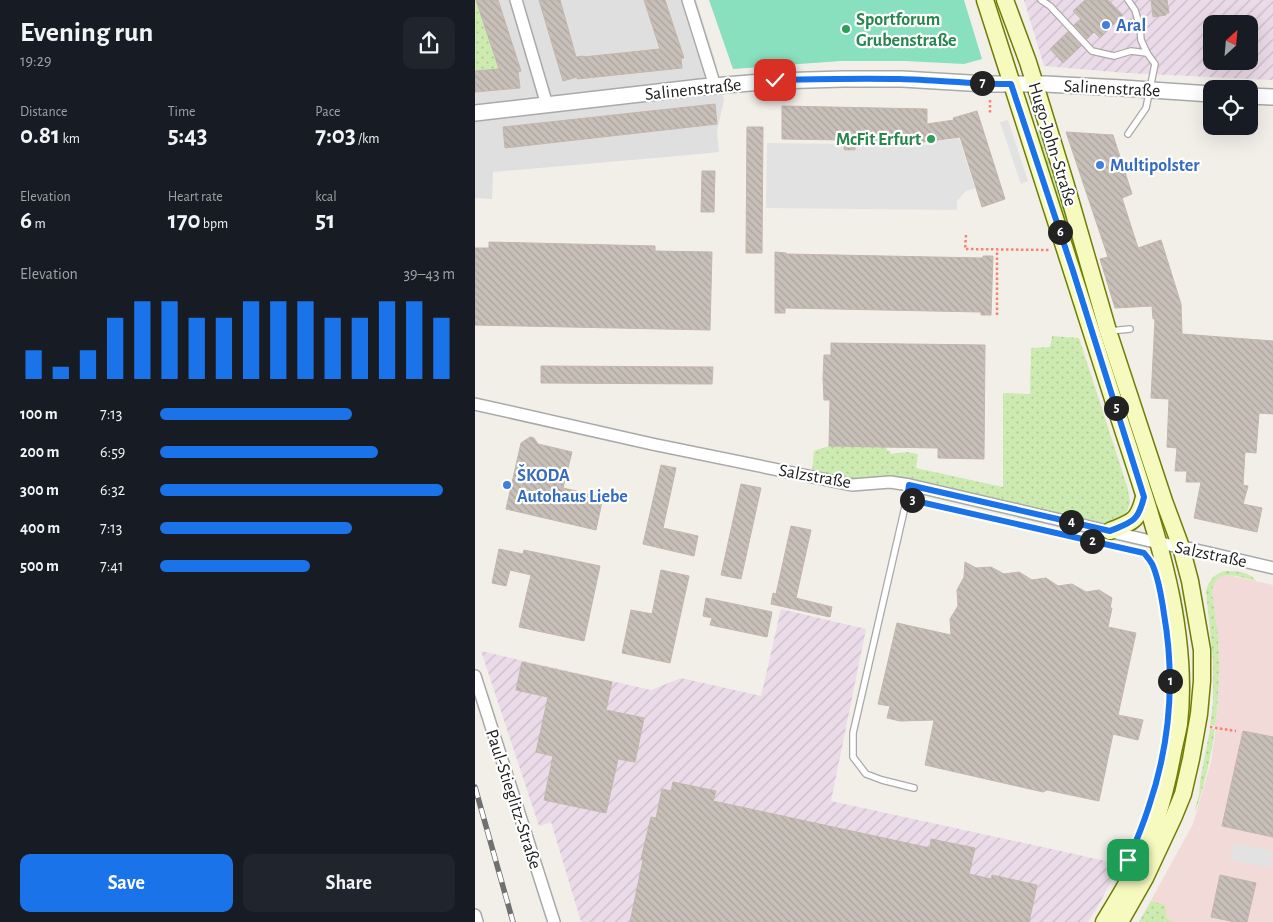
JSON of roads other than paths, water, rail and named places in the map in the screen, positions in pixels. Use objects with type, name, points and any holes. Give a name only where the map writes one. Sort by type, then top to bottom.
[{"type":"main road","name":"Hugo-John-Straße","points":[[985,0],[1159,543],[1173,606],[1179,651],[1179,725],[1166,789],[1149,838],[1136,867],[1105,922]]},
{"type":"main road","name":"Hugo-John-Straße","points":[[1006,0],[1035,84],[1108,332],[1181,547],[1190,581],[1202,650],[1199,714],[1183,794],[1145,878],[1120,922]]},
{"type":"main road","points":[[1110,531],[1132,522],[1140,512],[1144,497]]},
{"type":"street","points":[[516,0],[547,105]]},
{"type":"street","points":[[688,0],[715,86]]},
{"type":"street","name":"Salinenstraße","points":[[475,113],[775,80],[902,79],[1203,93]]},
{"type":"street","points":[[1258,96],[1273,97]]},
{"type":"street","name":"Salzstraße","points":[[475,404],[651,448],[852,485],[890,482],[909,485],[1273,568]]},
{"type":"street","name":"Paul-Stieglitz-Straße","points":[[475,676],[554,922]]},
{"type":"street","points":[[475,916],[477,922]]},
{"type":"lane","points":[[1042,0],[1050,6],[1092,51],[1114,56],[1131,50],[1147,53]]},
{"type":"lane","points":[[1128,0],[1135,10],[1140,27],[1141,40],[1155,64],[1146,108],[1128,134]]},
{"type":"lane","points":[[1108,332],[1130,329]]},
{"type":"lane","points":[[909,485],[853,733],[853,757],[866,774],[914,788]]},
{"type":"railway","points":[[475,787],[513,922]]},
{"type":"place","name":"Aral","points":[[1106,25]]},
{"type":"place","name":"Sportforum Grubenstraße","points":[[846,29]]},
{"type":"place","name":"McFit Erfurt","points":[[931,139]]},
{"type":"place","name":"Multipolster","points":[[1100,165]]},
{"type":"place","name":"ŠKODA Autohaus Liebe","points":[[507,485]]}]
